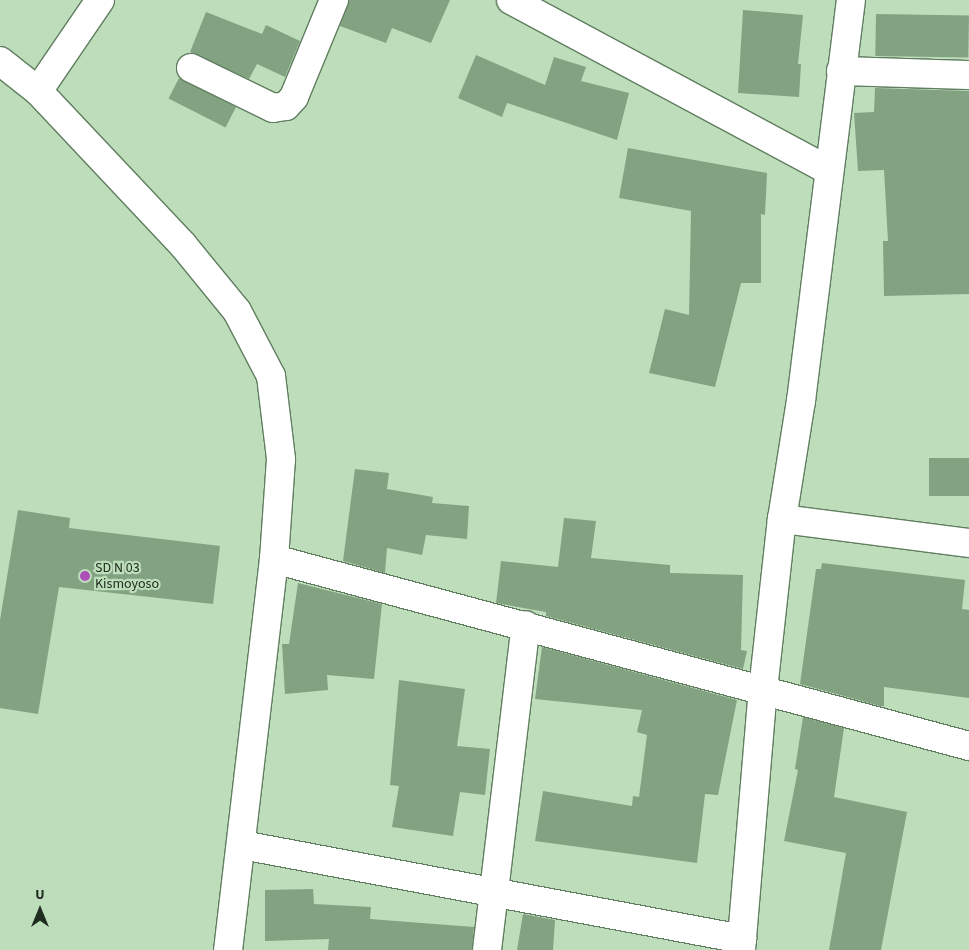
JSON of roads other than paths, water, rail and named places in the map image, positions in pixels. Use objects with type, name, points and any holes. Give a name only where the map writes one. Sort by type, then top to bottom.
[{"type":"street","points":[[38,91],[100,0]]},
{"type":"street","points":[[191,68],[273,108],[286,106],[294,97],[334,0]]},
{"type":"street","points":[[511,0],[828,170]]},
{"type":"street","points":[[242,845],[495,892],[741,944],[763,690],[782,519],[801,401],[828,170],[851,0]]},
{"type":"street","points":[[0,61],[38,91],[183,245],[237,311],[271,376],[281,459],[274,559],[242,845],[228,950]]},
{"type":"street","points":[[841,71],[969,75]]},
{"type":"street","points":[[782,519],[969,543]]},
{"type":"street","points":[[274,559],[526,625],[969,746]]},
{"type":"street","points":[[487,950],[526,625]]},
{"type":"place","name":"SD N 03 Kismoyoso","points":[[85,576]]}]
